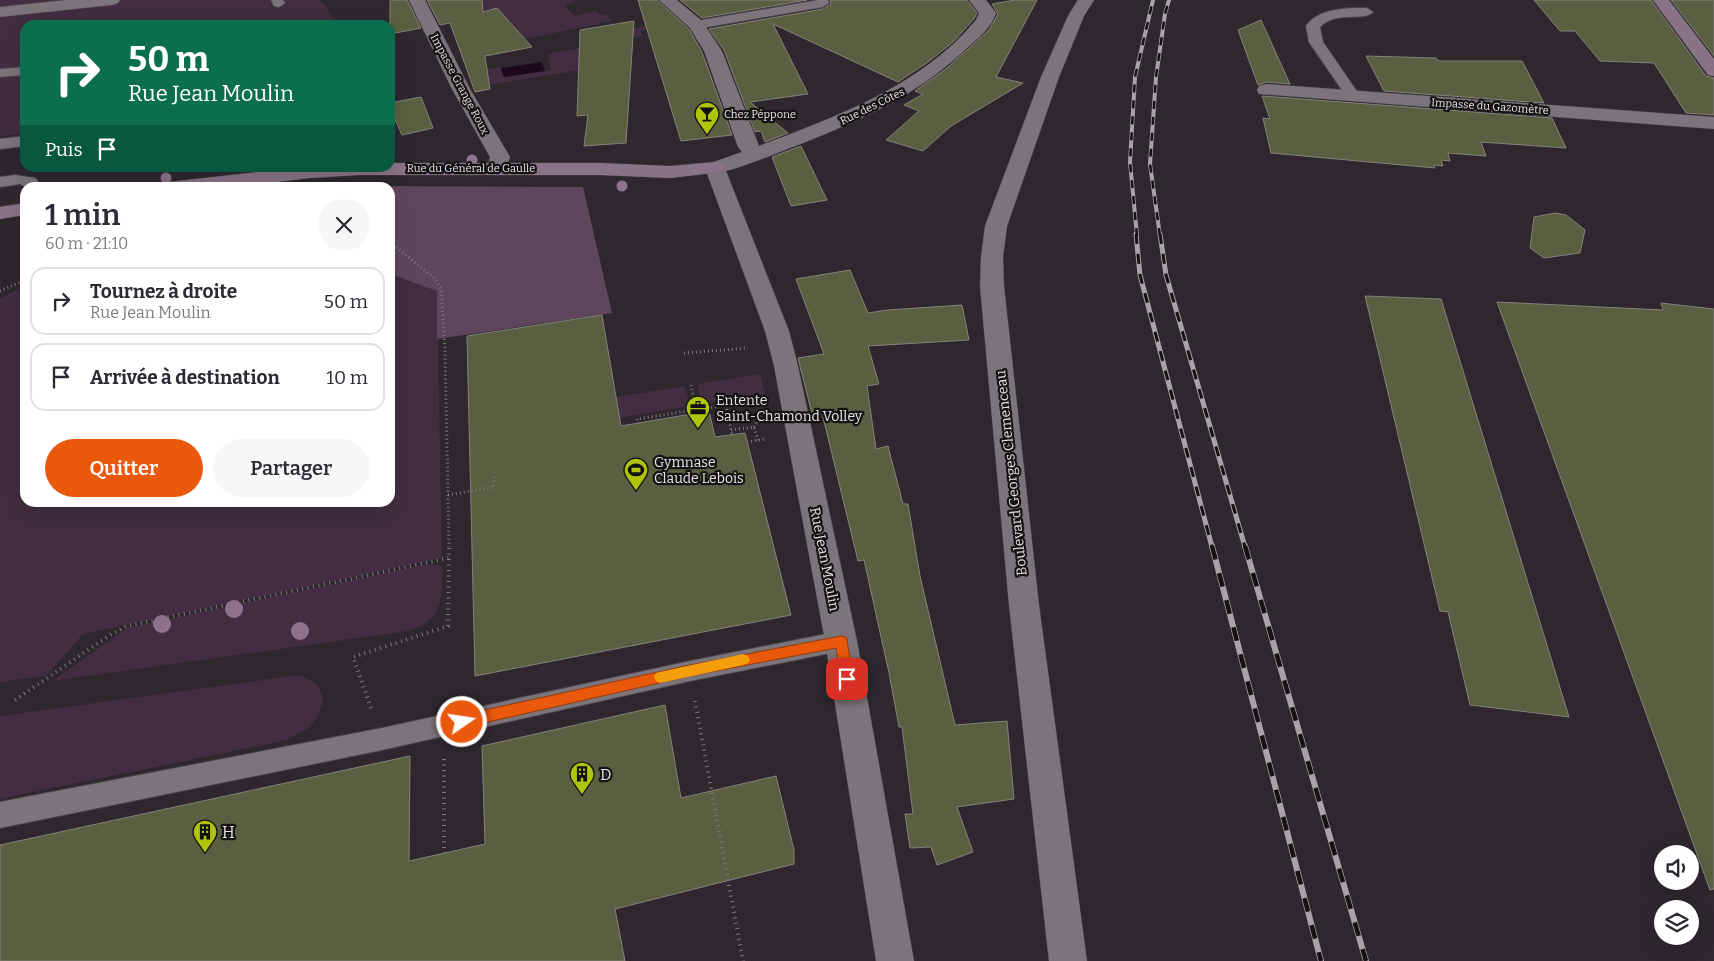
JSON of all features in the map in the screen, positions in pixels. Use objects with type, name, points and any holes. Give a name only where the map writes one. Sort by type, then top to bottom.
[{"type":"street","points":[[0,12],[112,0]]},
{"type":"street","name":"Impasse Grange Roux","points":[[417,0],[461,89],[500,158],[497,169]]},
{"type":"street","points":[[668,0],[696,25],[719,65],[748,147],[756,154]]},
{"type":"street","name":"Rue des Côtes","points":[[715,168],[756,154],[876,106],[918,82],[984,22],[988,13],[977,0]]},
{"type":"street","name":"Boulevard Georges Clemenceau","points":[[1068,961],[1024,605],[992,286],[992,257],[996,226],[1047,86],[1076,16],[1086,0]]},
{"type":"street","points":[[1661,0],[1714,71]]},
{"type":"street","name":"Impasse du Gazomètre","points":[[1266,90],[1714,123]]},
{"type":"street","name":"Rue du Général de Gaulle","points":[[395,169],[670,172],[715,168]]},
{"type":"street","name":"Rue Jean Moulin","points":[[715,168],[777,331],[792,396],[841,641],[895,961]]},
{"type":"street","name":"Rue du Général de Gaulle","points":[[221,182],[310,172]]},
{"type":"street","points":[[0,213],[20,210]]},
{"type":"lane","points":[[696,25],[823,3]]},
{"type":"lane","points":[[1353,96],[1316,42],[1313,26],[1317,20],[1330,15],[1367,12]]},
{"type":"lane","points":[[0,73],[20,71]]},
{"type":"lane","points":[[0,144],[20,142]]},
{"type":"lane","points":[[0,182],[35,180]]},
{"type":"lane","points":[[0,815],[382,739],[690,671],[841,641]]},
{"type":"path","points":[[382,739],[353,657],[448,626],[449,558],[445,350],[441,288],[434,278],[395,246]]},
{"type":"path","points":[[0,291],[20,282]]},
{"type":"path","points":[[684,353],[708,349],[728,350],[755,347]]},
{"type":"path","points":[[691,385],[696,410]]},
{"type":"path","points":[[638,424],[637,419],[792,396]]},
{"type":"path","points":[[726,405],[732,435]]},
{"type":"path","points":[[731,430],[754,427],[758,441]]},
{"type":"path","points":[[747,442],[775,438]]},
{"type":"path","points":[[448,495],[494,487],[494,477]]},
{"type":"path","points":[[15,700],[110,634],[127,626],[449,558]]},
{"type":"path","points":[[690,671],[743,961]]},
{"type":"path","points":[[444,726],[444,853]]},
{"type":"shaded area","points":[[0,0],[319,0],[325,5],[332,20],[20,20],[20,134],[0,136]]},
{"type":"shaded area","points":[[433,0],[573,0],[576,2],[565,5],[574,16],[596,11],[600,15],[606,14],[612,21],[493,46],[458,42],[516,28],[508,19],[505,19],[497,8],[442,22]]},
{"type":"shaded area","points":[[655,23],[657,28],[640,31],[643,36],[628,39],[635,50],[620,52],[612,65],[476,87],[485,70],[500,67],[504,77],[551,70],[548,54],[619,40],[632,25],[635,28]]},
{"type":"shaded area","points":[[542,62],[545,71],[504,77],[501,68]]},
{"type":"shaded area","points":[[395,186],[583,187],[612,313],[437,339],[437,291],[395,276]]},
{"type":"shaded area","points":[[395,276],[437,291],[442,558],[83,634],[46,676],[0,682],[0,299],[20,288],[20,507],[395,507]]},
{"type":"shaded area","points":[[760,374],[765,394],[702,404],[697,384]]},
{"type":"shaded area","points":[[685,386],[690,406],[619,418],[616,397]]},
{"type":"shaded area","points":[[423,565],[439,565],[443,568],[442,590],[438,608],[428,621],[408,631],[52,681],[127,628]]},
{"type":"shaded area","points":[[299,675],[307,678],[319,688],[323,700],[322,707],[311,726],[287,740],[0,799],[0,716]]},
{"type":"building","points":[[390,0],[407,0],[421,28],[395,33],[395,20],[390,20]]},
{"type":"building","points":[[427,0],[482,0],[483,12],[497,8],[532,47],[485,56],[490,89],[475,92],[450,23],[440,25]]},
{"type":"building","points":[[638,0],[657,0],[689,29],[702,52],[732,135],[681,141]]},
{"type":"building","points":[[680,0],[807,0],[702,18]]},
{"type":"building","points":[[830,0],[967,0],[977,13],[974,19],[953,42],[898,82],[773,24],[808,94],[750,102],[788,133],[765,142],[761,131],[755,132],[724,50],[709,29],[823,9],[831,4]]},
{"type":"building","points":[[1015,0],[1037,0],[996,77],[1023,83],[951,126],[923,151],[886,140],[919,111],[904,105],[923,94],[915,91],[947,68],[989,30],[998,14],[992,4]]},
{"type":"building","points":[[1534,0],[1651,0],[1706,76],[1714,78],[1714,115],[1686,113],[1654,63],[1600,61],[1575,31],[1560,31]]},
{"type":"building","points":[[1671,0],[1714,0],[1714,56]]},
{"type":"building","points":[[1261,20],[1290,84],[1266,82],[1258,85],[1238,30]]},
{"type":"building","points":[[634,21],[626,143],[584,146],[588,115],[577,116],[580,30]]},
{"type":"building","points":[[1366,56],[1436,58],[1439,61],[1522,61],[1544,103],[1384,91]]},
{"type":"building","points":[[1262,96],[1552,118],[1566,148],[1481,142],[1486,156],[1448,153],[1450,161],[1441,160],[1443,166],[1434,165],[1435,168],[1271,153],[1263,118],[1270,119]]},
{"type":"building","points":[[421,97],[433,128],[402,135],[395,119],[395,102]]},
{"type":"building","points":[[801,146],[827,200],[791,206],[772,157]]},
{"type":"building","points":[[1555,213],[1566,215],[1585,230],[1580,253],[1544,258],[1530,248],[1534,217]]},
{"type":"building","points":[[850,270],[868,313],[962,305],[969,340],[868,346],[879,384],[867,386],[876,449],[888,446],[903,504],[908,504],[920,576],[955,725],[1007,721],[1014,799],[957,807],[973,852],[937,865],[931,847],[910,848],[905,814],[913,814],[902,727],[899,727],[864,560],[858,561],[822,413],[812,414],[798,358],[824,354],[796,279]]},
{"type":"building","points":[[1365,296],[1441,299],[1569,717],[1470,705],[1448,612],[1440,611]]},
{"type":"building","points":[[1497,302],[1663,310],[1661,303],[1714,309],[1714,889],[1710,890],[1699,860],[1699,845],[1694,845]]},
{"type":"building","name":"Gymnase Claude Lebois","points":[[602,315],[621,426],[709,411],[715,437],[745,433],[791,615],[475,676],[467,336]]},
{"type":"building","points":[[665,705],[681,798],[776,776],[794,850],[794,864],[615,909],[625,961],[0,961],[0,845],[410,756],[409,861],[485,844],[482,746]]},
{"type":"railway","points":[[1137,236],[1130,162],[1135,77],[1153,0]]},
{"type":"railway","points":[[1160,236],[1150,164],[1156,77],[1165,14],[1169,0]]},
{"type":"railway","points":[[1136,234],[1140,275],[1212,547]]},
{"type":"railway","points":[[1160,234],[1166,275],[1245,547]]},
{"type":"railway","points":[[1212,546],[1321,961]]},
{"type":"railway","points":[[1245,546],[1366,961]]},
{"type":"slow traffic","points":[[660,677],[743,660]]},
{"type":"place","name":"Chez Péppone","points":[[707,135]]},
{"type":"place","name":"Entente Saint-Chamond Volley","points":[[698,429]]},
{"type":"place","name":"Gymnase Claude Lebois","points":[[636,491]]},
{"type":"place","name":"D","points":[[582,795]]},
{"type":"place","name":"H","points":[[205,853]]},
{"type":"route","points":[[462,722],[748,658],[841,641],[847,679]]}]
